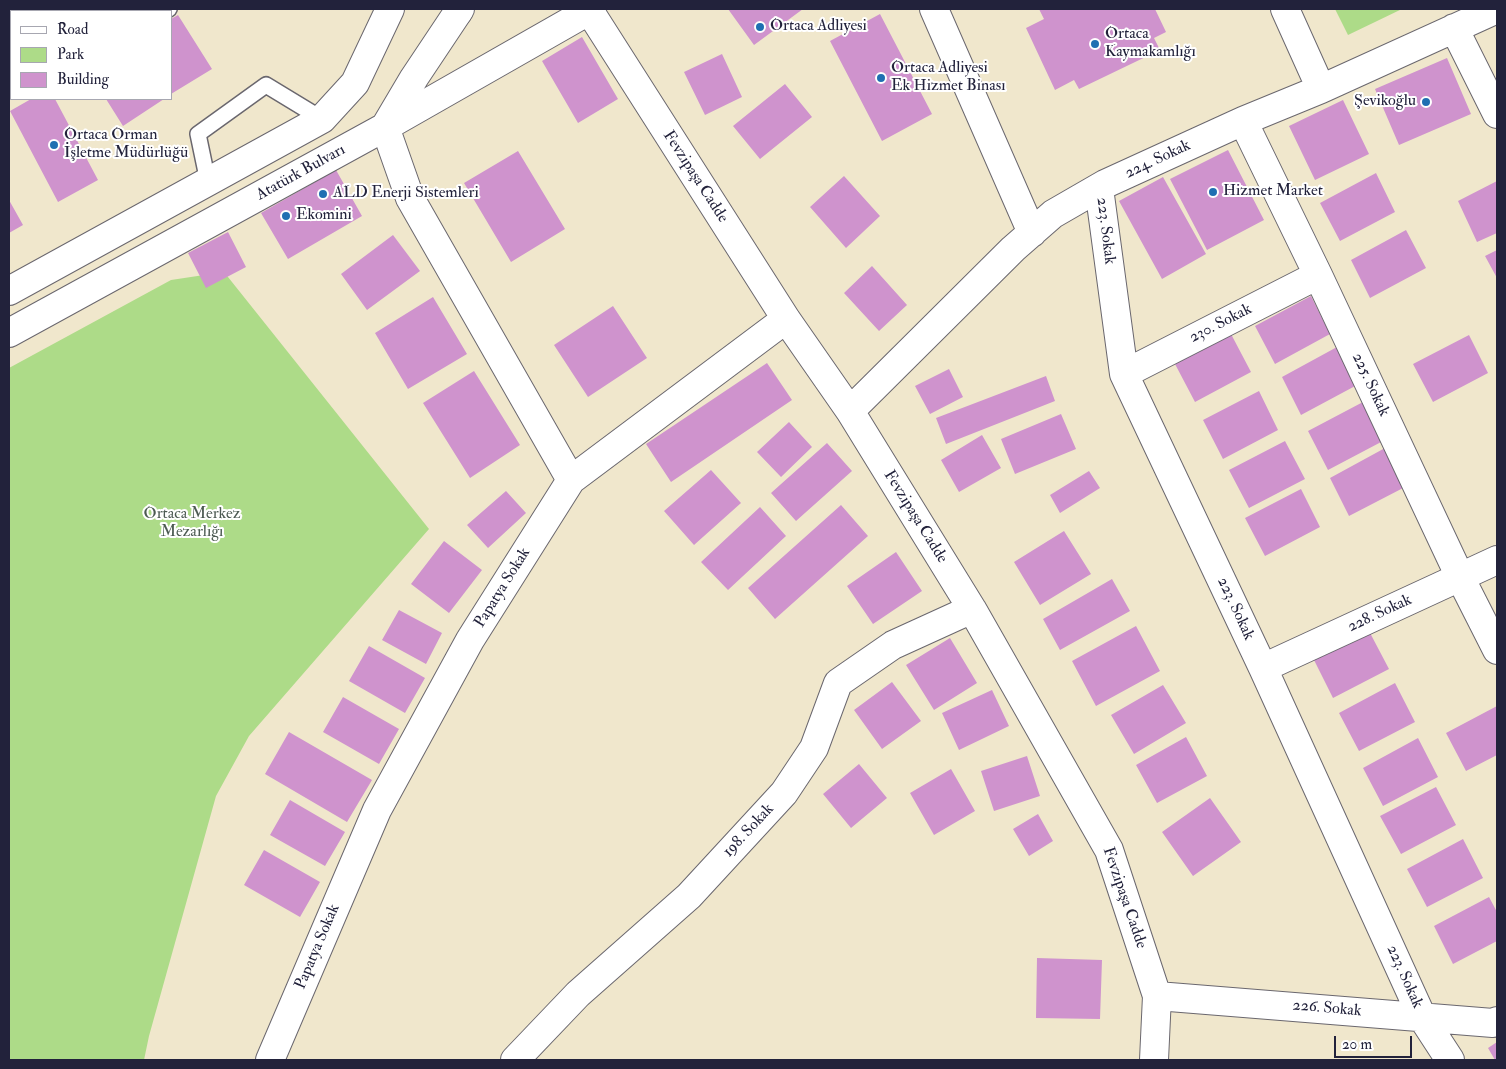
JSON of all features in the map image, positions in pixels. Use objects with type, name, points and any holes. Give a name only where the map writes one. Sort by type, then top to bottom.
[{"type":"street","points":[[9,291],[322,119],[356,83],[390,9]]},
{"type":"street","points":[[934,9],[1032,233]]},
{"type":"street","points":[[1285,9],[1321,89]]},
{"type":"street","name":"224. Sokak","points":[[850,411],[1013,249],[1053,214],[1099,188],[1243,121],[1321,89],[1497,9]]},
{"type":"street","points":[[459,10],[414,78],[385,127],[410,198],[571,480],[786,319]]},
{"type":"street","name":"Atatürk Bulvarı","points":[[9,334],[385,127],[590,10]]},
{"type":"street","name":"Fevzipaşa Cadde","points":[[590,10],[786,319],[850,411],[972,609],[1109,850],[1157,996],[1154,1060]]},
{"type":"street","points":[[1454,28],[1497,114]]},
{"type":"street","name":"225. Sokak","points":[[1243,121],[1318,275],[1460,577],[1497,650]]},
{"type":"street","name":"223. Sokak","points":[[1099,188],[1124,374],[1263,668],[1422,1016],[1450,1060]]},
{"type":"street","name":"230. Sokak","points":[[1124,374],[1318,275]]},
{"type":"street","name":"Papatya Sokak","points":[[270,1060],[377,810],[470,640],[571,480]]},
{"type":"street","name":"228. Sokak","points":[[1263,668],[1497,560]]},
{"type":"street","name":"198. Sokak","points":[[515,1060],[578,994],[689,896],[784,792],[814,748],[838,683],[894,645],[972,609]]},
{"type":"street","name":"226. Sokak","points":[[1157,996],[1493,1023],[1497,1021]]},
{"type":"lane","points":[[208,182],[198,134],[266,85],[322,119]]},
{"type":"green space","points":[[1335,9],[1402,9],[1348,35]]},
{"type":"green space","name":"Ortaca Merkez Mezarlığı","points":[[224,272],[429,529],[249,736],[216,796],[144,1060],[9,1060],[9,368],[171,280]]},
{"type":"building","name":"Ortaca Adliyesi","points":[[728,9],[803,9],[754,45]]},
{"type":"building","name":"Ortaca Kaymakamlığı","points":[[1039,9],[1155,9],[1166,32],[1154,38],[1160,50],[1079,89],[1074,80],[1055,90],[1026,28],[1044,19]]},
{"type":"building","name":"Ortaca Adliyesi Ek Hizmet Binası","points":[[880,14],[932,114],[882,141],[830,41]]},
{"type":"building","points":[[178,15],[212,69],[172,93],[172,18]]},
{"type":"building","points":[[582,37],[618,99],[578,123],[542,61]]},
{"type":"building","points":[[722,54],[742,97],[705,115],[684,72]]},
{"type":"building","points":[[1447,58],[1471,114],[1399,145],[1375,89]]},
{"type":"building","points":[[785,84],[812,117],[760,159],[733,126]]},
{"type":"building","name":"Ortaca Orman İşletme Müdürlüğü","points":[[29,100],[56,100],[98,180],[58,202],[10,111]]},
{"type":"building","points":[[107,100],[162,100],[123,126]]},
{"type":"building","points":[[1343,100],[1369,154],[1315,180],[1289,126]]},
{"type":"building","points":[[1228,150],[1264,220],[1207,250],[1170,179]]},
{"type":"building","points":[[518,151],[565,229],[511,262],[464,183]]},
{"type":"building","points":[[336,170],[362,216],[288,259],[261,213]]},
{"type":"building","points":[[1376,173],[1395,212],[1340,241],[1320,203]]},
{"type":"building","points":[[844,176],[880,216],[846,248],[810,207]]},
{"type":"building","points":[[1163,177],[1206,254],[1162,279],[1119,201]]},
{"type":"building","points":[[1497,181],[1497,233],[1477,242],[1458,201]]},
{"type":"building","points":[[9,200],[23,225],[9,233]]},
{"type":"building","points":[[1406,230],[1426,268],[1370,298],[1351,260]]},
{"type":"building","points":[[228,232],[246,267],[206,288],[188,253]]},
{"type":"building","points":[[393,235],[420,271],[367,310],[341,274]]},
{"type":"building","points":[[1497,250],[1497,278],[1485,256]]},
{"type":"building","points":[[872,266],[907,305],[879,331],[844,293]]},
{"type":"building","points":[[1311,296],[1330,334],[1275,364],[1255,326]]},
{"type":"building","points":[[433,297],[467,354],[408,389],[375,333]]},
{"type":"building","points":[[613,306],[647,358],[588,397],[554,345]]},
{"type":"building","points":[[1231,334],[1251,372],[1195,402],[1175,364]]},
{"type":"building","points":[[1469,335],[1488,373],[1433,402],[1413,364]]},
{"type":"building","points":[[1337,347],[1357,385],[1301,415],[1282,377]]},
{"type":"building","points":[[767,363],[792,400],[671,482],[646,444]]},
{"type":"building","points":[[949,369],[963,397],[930,414],[915,386]]},
{"type":"building","points":[[474,371],[520,445],[470,478],[423,403]]},
{"type":"building","points":[[1046,376],[1055,401],[946,444],[936,418]]},
{"type":"building","points":[[1259,391],[1278,430],[1223,459],[1203,420]]},
{"type":"building","points":[[1363,402],[1383,441],[1328,470],[1308,431]]},
{"type":"building","points":[[1061,414],[1076,449],[1015,474],[1001,439]]},
{"type":"building","points":[[789,422],[812,447],[781,477],[757,452]]},
{"type":"building","points":[[982,435],[1001,468],[959,492],[941,460]]},
{"type":"building","points":[[1285,441],[1305,479],[1249,508],[1229,470]]},
{"type":"building","points":[[827,443],[852,471],[796,521],[771,493]]},
{"type":"building","points":[[1385,448],[1405,487],[1349,516],[1330,478]]},
{"type":"building","points":[[711,470],[741,503],[694,545],[664,511]]},
{"type":"building","points":[[1089,471],[1100,488],[1060,513],[1050,495]]},
{"type":"building","points":[[1301,489],[1320,527],[1265,556],[1245,518]]},
{"type":"building","points":[[506,491],[526,513],[488,548],[467,525]]},
{"type":"building","points":[[841,505],[868,536],[775,619],[748,588]]},
{"type":"building","points":[[760,507],[786,536],[728,590],[701,562]]},
{"type":"building","points":[[1064,531],[1091,574],[1040,605],[1014,562]]},
{"type":"building","points":[[444,541],[482,570],[449,613],[411,584]]},
{"type":"building","points":[[896,552],[922,591],[873,624],[847,586]]},
{"type":"building","points":[[1112,579],[1130,611],[1060,650],[1043,619]]},
{"type":"building","points":[[399,610],[442,633],[426,664],[382,640]]},
{"type":"building","points":[[1136,626],[1160,671],[1096,706],[1072,661]]},
{"type":"building","points":[[1369,631],[1389,669],[1333,698],[1314,660]]},
{"type":"building","points":[[950,638],[977,683],[934,710],[906,665]]},
{"type":"building","points":[[369,646],[425,678],[405,713],[349,681]]},
{"type":"building","points":[[892,682],[921,721],[882,749],[854,710]]},
{"type":"building","points":[[1395,683],[1415,722],[1359,751],[1339,713]]},
{"type":"building","points":[[1163,685],[1186,723],[1134,754],[1111,715]]},
{"type":"building","points":[[992,690],[1009,726],[959,750],[942,713]]},
{"type":"building","points":[[343,697],[399,729],[379,764],[323,732]]},
{"type":"building","points":[[1497,706],[1497,755],[1466,771],[1446,733]]},
{"type":"building","points":[[289,732],[372,780],[347,822],[265,774]]},
{"type":"building","points":[[1186,737],[1207,776],[1157,803],[1136,765]]},
{"type":"building","points":[[1418,738],[1438,777],[1383,806],[1363,768]]},
{"type":"building","points":[[1027,756],[1040,796],[994,811],[981,771]]},
{"type":"building","points":[[859,764],[887,798],[851,828],[823,794]]},
{"type":"building","points":[[951,769],[975,811],[934,835],[910,793]]},
{"type":"building","points":[[1436,787],[1456,825],[1401,854],[1380,816]]},
{"type":"building","points":[[1210,798],[1241,842],[1193,876],[1162,832]]},
{"type":"building","points":[[290,800],[345,832],[325,866],[270,835]]},
{"type":"building","points":[[1038,814],[1053,841],[1029,856],[1013,829]]},
{"type":"building","points":[[1463,839],[1483,878],[1427,907],[1407,869]]},
{"type":"building","points":[[264,850],[320,882],[300,917],[244,885]]},
{"type":"building","points":[[1489,897],[1497,912],[1497,941],[1453,964],[1434,926]]},
{"type":"building","points":[[1037,958],[1102,960],[1100,1019],[1036,1018]]},
{"type":"building","points":[[1497,1042],[1497,1060],[1495,1060],[1488,1048]]},
{"type":"place","name":"Ortaca Adliyesi","points":[[760,27]]},
{"type":"place","name":"Ortaca Kaymakamlığı","points":[[1095,44]]},
{"type":"place","name":"Ortaca Adliyesi Ek Hizmet Binası","points":[[881,78]]},
{"type":"place","name":"Şevikoğlu","points":[[1426,102]]},
{"type":"place","name":"Ortaca Orman İşletme Müdürlüğü","points":[[54,145]]},
{"type":"place","name":"Hizmet Market","points":[[1213,192]]},
{"type":"place","name":"ALD Enerji Sistemleri","points":[[323,194]]},
{"type":"place","name":"Ekomini","points":[[286,216]]}]
